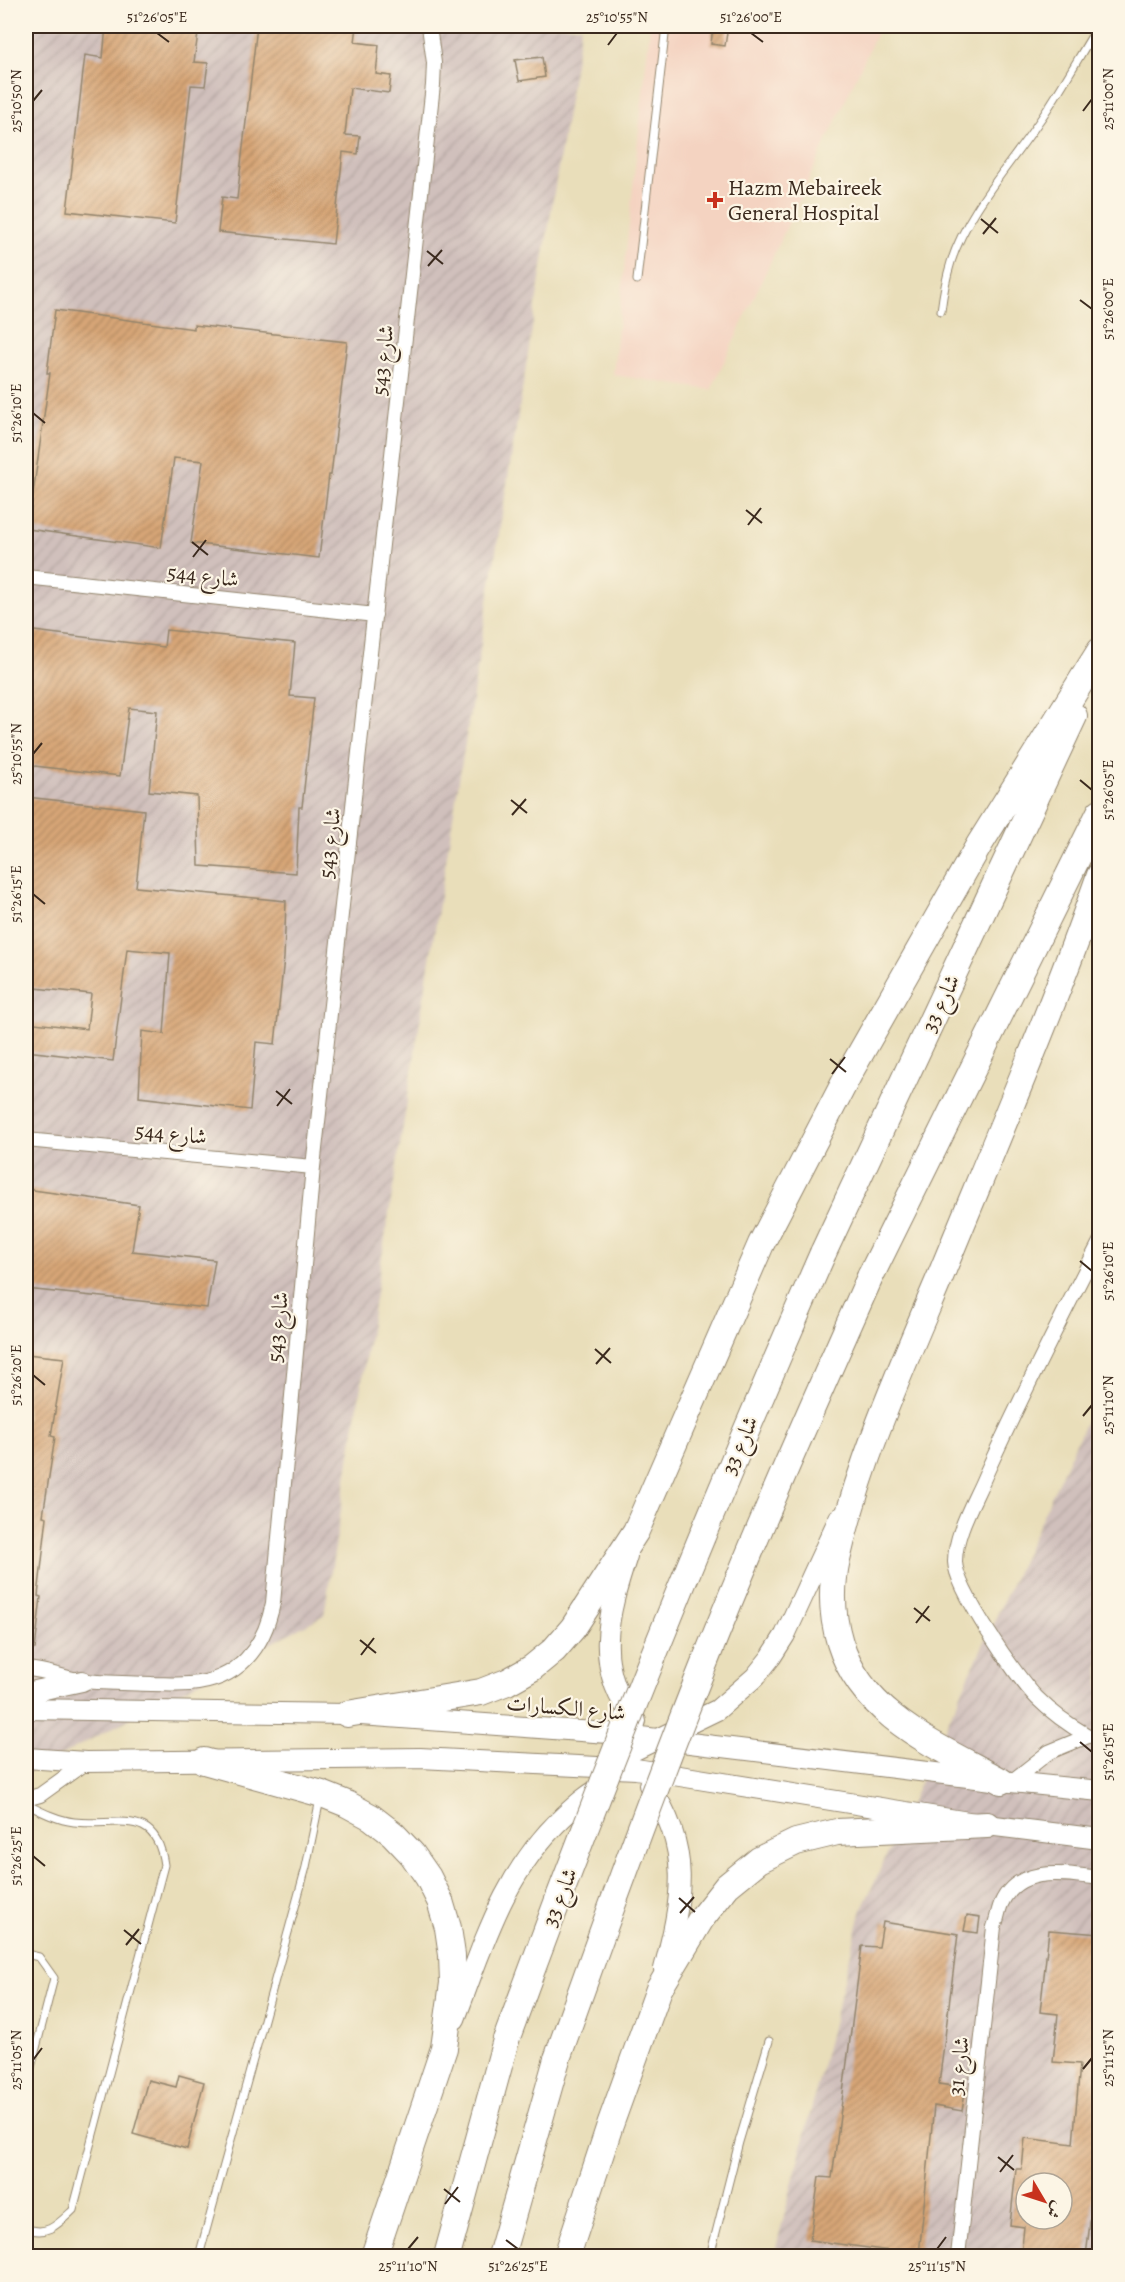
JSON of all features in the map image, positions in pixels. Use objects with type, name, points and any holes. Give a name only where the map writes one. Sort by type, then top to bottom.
[{"type":"highway","points":[[347,1714],[481,1692],[507,1682],[532,1668],[554,1650],[573,1628],[636,1531],[761,1244],[820,1128],[979,845],[1100,651]]},
{"type":"highway","name":"شارع 33","points":[[447,2256],[506,2040],[554,1907],[657,1643],[823,1253],[1100,661]]},
{"type":"highway","points":[[501,2256],[557,2059],[624,1872],[704,1664],[762,1523],[870,1277],[1100,812]]},
{"type":"highway","points":[[1006,1781],[893,1719],[870,1697],[847,1662],[835,1623],[833,1582],[836,1562],[860,1475],[905,1360],[1044,1025],[1100,875]]},
{"type":"highway","points":[[204,1761],[322,1794],[363,1813],[393,1834],[412,1854],[436,1893],[448,1928],[452,1955],[453,1983],[444,2048],[374,2256]]},
{"type":"highway","points":[[567,2256],[659,1989],[713,1902],[742,1872],[777,1850],[796,1842],[837,1832],[987,1825]]},
{"type":"street","name":"شارع 543","points":[[82,1681],[189,1684],[210,1681],[230,1673],[246,1660],[260,1643],[269,1623],[273,1603],[313,1167],[433,85],[434,63],[429,26]]},
{"type":"street","name":"شارع 544","points":[[26,577],[375,615]]},
{"type":"street","name":"شارع 544","points":[[26,1140],[313,1167]]},
{"type":"street","points":[[1094,1736],[1058,1717],[1031,1691],[965,1592],[957,1574],[955,1561],[963,1527],[1005,1431],[1100,1242]]},
{"type":"street","points":[[444,2048],[507,1888],[526,1858],[548,1831],[630,1761],[658,1747],[694,1722],[717,1710],[755,1677],[785,1635],[860,1475]]},
{"type":"street","points":[[636,1531],[609,1618],[607,1641],[609,1664],[615,1686],[626,1709],[681,1777]]},
{"type":"street","points":[[26,1669],[58,1674],[82,1681]]},
{"type":"street","points":[[26,1693],[82,1681]]},
{"type":"street","name":"شارع الكسارات","points":[[26,1709],[347,1714],[608,1733],[658,1747],[689,1742],[1100,1791]]},
{"type":"street","points":[[608,1733],[661,1803],[680,1855],[681,1893],[676,1923],[659,1989]]},
{"type":"street","points":[[1006,1781],[1049,1752],[1094,1736]]},
{"type":"street","points":[[26,1758],[86,1762],[420,1758],[599,1767],[630,1761],[681,1777],[810,1795],[987,1825],[1100,1839]]},
{"type":"street","points":[[26,1799],[40,1795],[86,1762]]},
{"type":"street","name":"شارع 31","points":[[958,2256],[994,1927],[1002,1902],[1015,1885],[1033,1875],[1056,1873],[1100,1878]]},
{"type":"lane","points":[[637,280],[666,26]]},
{"type":"lane","points":[[941,312],[949,269],[962,236],[1048,108],[1098,26]]},
{"type":"lane","points":[[200,2256],[306,1867],[322,1794]]},
{"type":"lane","points":[[26,1804],[73,1822],[123,1821],[147,1827],[162,1848],[164,1865],[73,2210],[55,2228],[35,2232],[26,2230]]},
{"type":"lane","points":[[26,1954],[39,1957],[54,1978],[26,2087]]},
{"type":"lane","points":[[710,2256],[739,2142],[769,2041]]},
{"type":"shaded area","points":[[26,26],[581,26],[324,1615],[26,1774]]},
{"type":"shaded area","name":"Hazm Mebaireek General Hospital","points":[[650,26],[880,26],[711,390],[613,375]]},
{"type":"shaded area","points":[[1099,1393],[1099,2256],[774,2256],[862,1909]]},
{"type":"building","points":[[106,26],[199,26],[194,62],[208,63],[205,86],[191,85],[175,223],[67,211],[85,55],[103,58]]},
{"type":"building","points":[[257,26],[357,26],[355,42],[379,45],[376,74],[391,76],[389,93],[350,88],[345,135],[360,136],[358,154],[343,152],[333,244],[218,232],[222,197],[237,199]]},
{"type":"building","points":[[713,26],[728,26],[725,46],[711,44]]},
{"type":"building","points":[[542,57],[545,77],[519,81],[515,60]]},
{"type":"building","points":[[55,310],[194,329],[194,325],[347,342],[319,558],[191,543],[203,461],[174,458],[161,548],[28,529],[50,373],[47,373]]},
{"type":"building","points":[[26,630],[164,647],[166,630],[295,643],[290,696],[314,698],[302,807],[299,807],[296,873],[199,866],[197,796],[149,791],[157,711],[129,708],[120,776],[26,765],[31,700],[26,700]]},
{"type":"building","points":[[26,797],[144,810],[136,887],[286,901],[284,958],[275,1044],[256,1042],[250,1110],[139,1097],[142,1031],[164,1034],[170,953],[127,949],[113,1061],[26,1051],[26,1022],[87,1029],[91,994],[26,987]]},
{"type":"building","points":[[26,1189],[139,1205],[132,1251],[215,1260],[207,1308],[26,1289]]},
{"type":"building","points":[[26,1354],[64,1358],[51,1436],[55,1437],[43,1516],[47,1517],[38,1596],[41,1597],[35,1649],[26,1649]]},
{"type":"building","points":[[967,1915],[980,1917],[978,1933],[964,1931]]},
{"type":"building","points":[[883,1922],[958,1934],[939,2084],[966,2088],[962,2111],[934,2106],[919,2255],[810,2240],[819,2177],[832,2178],[862,1946],[879,1947]]},
{"type":"building","points":[[1049,1930],[1100,1934],[1100,2174],[1096,2173],[1086,2256],[1021,2256],[1024,2231],[1074,2231],[1074,2171],[1016,2171],[1016,2169],[1022,2169],[1025,2138],[1073,2144],[1080,2064],[1053,2062],[1058,2014],[1040,2012]]},
{"type":"building","points":[[179,2075],[204,2082],[187,2149],[133,2134],[148,2080],[176,2087]]},
{"type":"building","points":[[1014,2188],[1014,2226],[1010,2225]]},
{"type":"place","name":"Hazm Mebaireek General Hospital","points":[[715,200]]}]
